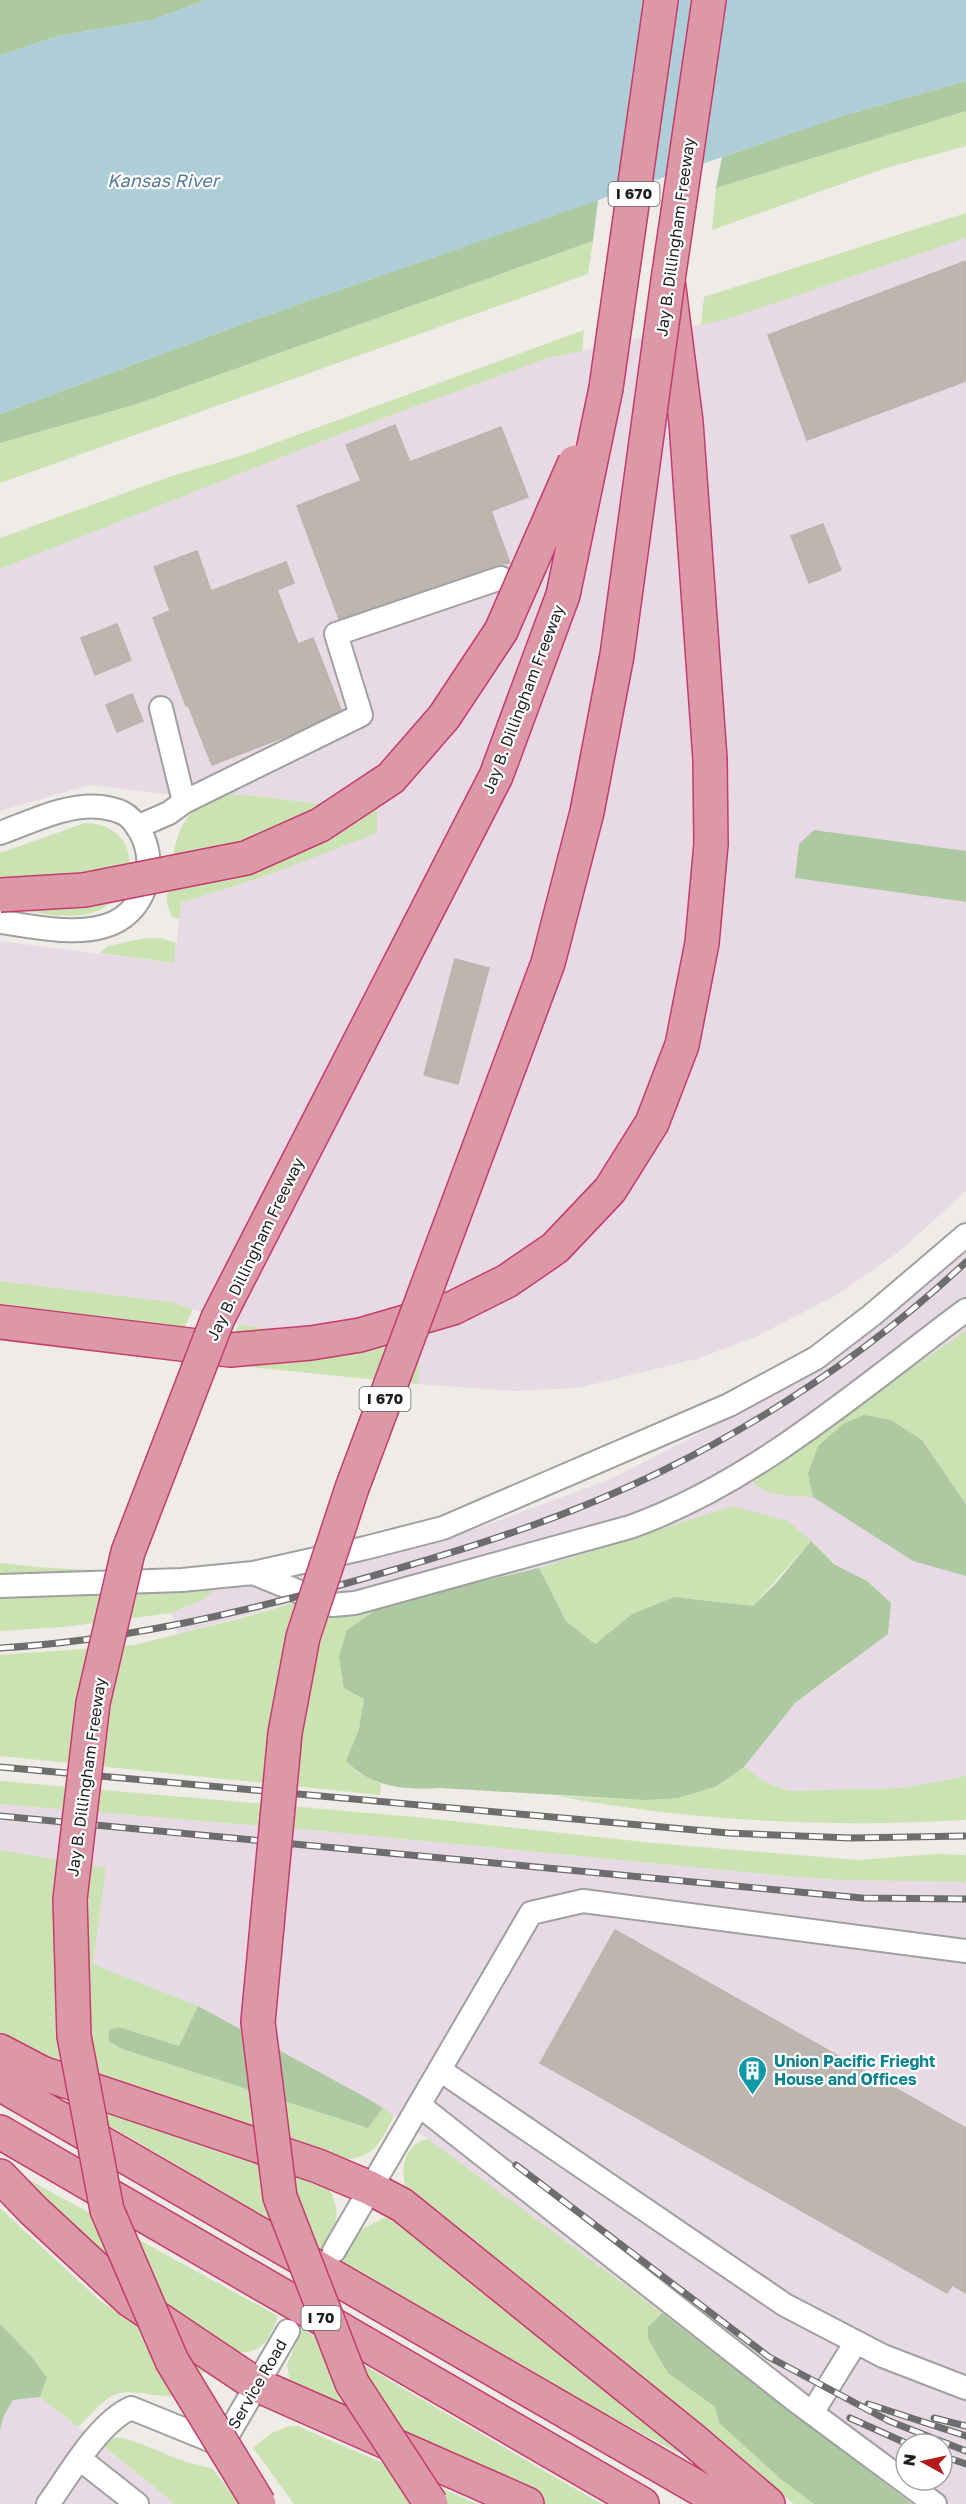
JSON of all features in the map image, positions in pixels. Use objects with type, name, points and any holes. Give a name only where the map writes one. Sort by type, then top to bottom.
[{"type":"highway","name":"Jay B. Dillingham Freeway","points":[[259,2504],[172,2361],[107,2210],[74,2036],[70,1899],[93,1703],[128,1552],[218,1318],[496,776],[563,595],[606,388],[661,0]]},
{"type":"highway","name":"Jay B. Dillingham Freeway","points":[[431,2504],[352,2383],[280,2197],[258,2022],[285,1733],[303,1637],[352,1488],[548,963],[587,812],[617,655],[709,0]]},
{"type":"highway","points":[[0,1322],[230,1350],[311,1343],[360,1335],[453,1308],[507,1281],[555,1248],[610,1190],[652,1123],[682,1045],[702,944],[711,844],[710,759],[686,422],[668,280]]},
{"type":"highway","points":[[0,895],[84,890],[246,858],[320,825],[391,778],[444,717],[501,631],[551,522],[606,388]]},
{"type":"highway","points":[[0,2051],[42,2073],[318,2166],[370,2188],[402,2205],[692,2439],[768,2504]]},
{"type":"highway","name":"I 70","points":[[0,2084],[726,2504]]},
{"type":"highway","name":"I 70","points":[[0,2132],[642,2504]]},
{"type":"highway","points":[[0,2176],[33,2211],[130,2300],[257,2385],[527,2504]]},
{"type":"highway","points":[[0,2189],[33,2211]]},
{"type":"street","points":[[137,827],[361,715],[336,634],[501,578]]},
{"type":"street","points":[[161,708],[184,802]]},
{"type":"street","points":[[0,833],[79,806],[102,807],[125,813],[137,827],[145,842],[149,859],[146,885],[140,901],[125,917],[106,926],[86,930],[0,922]]},
{"type":"street","points":[[0,1586],[182,1580],[253,1573],[443,1528],[729,1405],[816,1358],[872,1315],[966,1235]]},
{"type":"street","points":[[253,1573],[332,1605],[355,1603],[630,1527],[669,1513],[745,1471],[966,1310]]},
{"type":"street","points":[[334,2251],[531,1913],[583,1901],[966,1951]]},
{"type":"street","points":[[440,2070],[785,2305],[882,2356],[966,2388]]},
{"type":"street","points":[[419,2105],[812,2413],[935,2504]]},
{"type":"street","name":"Service Road","points":[[80,2459],[119,2414],[131,2408],[222,2445],[288,2331]]},
{"type":"street","points":[[812,2413],[856,2342]]},
{"type":"street","points":[[48,2504],[80,2459],[137,2504]]},
{"type":"shaded area","points":[[966,238],[966,851],[814,830],[795,878],[966,902],[966,1191],[900,1251],[835,1296],[757,1336],[700,1358],[578,1388],[513,1391],[418,1384],[421,1335],[271,1329],[233,1323],[171,1302],[0,1281],[0,941],[174,963],[181,903],[271,874],[377,811],[248,795],[208,799],[90,785],[0,811],[0,569],[340,434],[548,358],[731,318]]},
{"type":"shaded area","points":[[966,1245],[966,1776],[904,1788],[789,1791],[765,1782],[744,1767],[795,1703],[847,1666],[867,1581],[835,1564],[788,1521],[628,1541],[539,1568],[419,1596],[374,1611],[343,1612],[303,1600],[178,1634],[171,1613],[187,1607],[246,1567],[405,1551],[462,1534],[611,1479],[720,1423],[810,1371]]},
{"type":"shaded area","points":[[0,1804],[310,1830],[796,1877],[966,1882],[966,2504],[912,2504],[896,2492],[954,2492],[954,2432],[894,2432],[894,2490],[428,2139],[365,2097],[198,2006],[93,1964],[106,1868],[0,1850]]},
{"type":"shaded area","points":[[40,2397],[175,2504],[0,2504],[0,2429],[4,2416],[13,2400]]},
{"type":"green space","points":[[0,0],[206,0],[152,20],[59,36],[0,55]]},
{"type":"green space","points":[[966,81],[966,111],[716,188],[722,157],[845,115]]},
{"type":"green space","points":[[966,111],[966,146],[886,168],[712,230],[716,188]]},
{"type":"green space","points":[[598,200],[593,241],[134,405],[0,443],[0,414],[253,320]]},
{"type":"green space","points":[[966,213],[966,238],[731,318],[701,325],[704,297]]},
{"type":"green space","points":[[593,241],[588,274],[0,483],[0,443],[134,405]]},
{"type":"green space","points":[[584,330],[582,351],[548,358],[340,434],[0,569],[0,538],[172,476],[240,456]]},
{"type":"green space","points":[[248,795],[377,811],[377,833],[271,874],[181,903],[179,919],[172,917],[167,904],[171,868],[176,842],[187,818],[195,808],[216,796]]},
{"type":"green space","points":[[85,823],[105,827],[119,836],[127,849],[130,864],[127,880],[119,895],[106,907],[77,916],[55,915],[0,906],[0,853]]},
{"type":"green space","points":[[814,830],[966,851],[966,902],[795,878],[799,844]]},
{"type":"green space","points":[[145,938],[161,938],[176,943],[174,963],[100,953],[108,946]]},
{"type":"green space","points":[[0,1281],[171,1302],[193,1309],[184,1329],[0,1305]]},
{"type":"green space","points":[[239,1324],[271,1329],[421,1335],[418,1384],[220,1364]]},
{"type":"green space","points":[[966,1331],[966,1504],[922,1439],[808,1474],[813,1497],[769,1492],[755,1484],[750,1478]]},
{"type":"green space","points":[[864,1415],[891,1420],[922,1440],[966,1504],[966,1576],[913,1561],[813,1497],[808,1474],[818,1446],[843,1424]]},
{"type":"green space","points":[[733,1506],[788,1521],[811,1541],[753,1606],[674,1597],[632,1614],[595,1644],[566,1621],[539,1568]]},
{"type":"green space","points":[[811,1541],[834,1564],[867,1581],[891,1603],[888,1634],[795,1703],[744,1767],[717,1786],[678,1798],[643,1800],[414,1788],[378,1782],[356,1770],[346,1761],[359,1729],[364,1699],[344,1688],[339,1657],[347,1630],[374,1611],[419,1596],[539,1568],[566,1621],[595,1644],[632,1614],[674,1597],[753,1606],[777,1582]]},
{"type":"green space","points":[[0,1563],[123,1570],[246,1567],[202,1600],[171,1613],[64,1627],[0,1631]]},
{"type":"green space","points":[[303,1600],[343,1612],[374,1611],[347,1630],[365,1699],[359,1729],[346,1761],[358,1773],[381,1784],[380,1795],[0,1756],[0,1655],[134,1645]]},
{"type":"green space","points":[[744,1767],[765,1782],[789,1791],[904,1788],[966,1776],[966,1820],[812,1823],[760,1820],[657,1811],[556,1796],[643,1800],[717,1786]]},
{"type":"green space","points":[[0,1781],[416,1817],[653,1843],[857,1860],[936,1854],[966,1855],[966,1882],[796,1877],[310,1830],[0,1804]]},
{"type":"green space","points":[[0,1850],[106,1868],[93,1964],[198,2006],[179,2046],[119,2027],[110,2042],[122,2049],[367,2128],[383,2108],[394,2116],[379,2142],[360,2157],[338,2159],[55,2063],[0,2036]]},
{"type":"green space","points":[[198,2006],[383,2108],[368,2128],[122,2049],[110,2042],[108,2034],[111,2029],[119,2027],[179,2046]]},
{"type":"green space","points":[[17,2071],[328,2187],[336,2212],[331,2234],[321,2250]]},
{"type":"green space","points":[[428,2139],[662,2313],[648,2327],[668,2372],[715,2407],[719,2423],[814,2504],[794,2504],[406,2190],[404,2166],[409,2151],[420,2141]]},
{"type":"green space","points":[[24,2177],[278,2316],[271,2334],[262,2346],[256,2349],[240,2352],[229,2351],[229,2346],[121,2274],[96,2254]]},
{"type":"green space","points":[[0,2208],[99,2300],[205,2371],[176,2396],[125,2392],[112,2396],[78,2427],[40,2397],[47,2378],[32,2357],[0,2324]]},
{"type":"green space","points":[[383,2218],[392,2218],[683,2447],[678,2453],[525,2370],[342,2263],[359,2231]]},
{"type":"green space","points":[[662,2313],[912,2504],[814,2504],[781,2479],[719,2423],[715,2407],[668,2373],[648,2339],[648,2327]]},
{"type":"green space","points":[[0,2324],[32,2357],[47,2378],[40,2397],[13,2400],[0,2429]]},
{"type":"green space","points":[[302,2329],[602,2504],[542,2504],[291,2387],[287,2365]]},
{"type":"green space","points":[[288,2426],[297,2426],[478,2504],[294,2504],[253,2448],[270,2434]]},
{"type":"green space","points":[[118,2437],[200,2466],[212,2468],[240,2504],[175,2504],[103,2446],[111,2439]]},
{"type":"water","name":"Kansas River","points":[[206,0],[966,0],[966,81],[845,115],[722,157],[253,320],[0,414],[0,55],[59,36],[152,20]]},
{"type":"building","points":[[966,261],[966,381],[807,440],[768,335]]},
{"type":"building","points":[[395,425],[410,462],[501,427],[528,497],[491,511],[510,563],[497,565],[339,619],[297,506],[361,481],[346,445]]},
{"type":"building","points":[[823,524],[841,570],[809,583],[791,536]]},
{"type":"building","points":[[197,551],[211,591],[286,562],[294,583],[277,590],[298,644],[313,638],[341,710],[292,734],[212,765],[188,705],[186,706],[153,618],[170,611],[154,567]]},
{"type":"building","points":[[117,624],[131,660],[95,675],[81,638]]},
{"type":"building","points":[[132,694],[143,721],[117,732],[106,705]]},
{"type":"building","points":[[455,959],[489,968],[458,1084],[424,1075]]},
{"type":"building","name":"Union Pacific Frieght House and Offices","points":[[615,1930],[966,2128],[966,2293],[952,2285],[947,2293],[540,2063]]},
{"type":"railway","points":[[0,1648],[44,1645],[131,1633],[259,1606],[424,1561],[505,1535],[583,1506],[622,1490],[702,1451],[782,1404],[896,1323],[966,1262]]},
{"type":"railway","points":[[0,1767],[728,1833],[851,1838],[966,1836]]},
{"type":"railway","points":[[0,1816],[862,1898],[966,1899]]},
{"type":"railway","points":[[516,2165],[769,2357],[889,2421],[966,2451]]},
{"type":"railway","points":[[868,2404],[966,2436]]},
{"type":"railway","points":[[850,2418],[894,2438]]},
{"type":"railway","points":[[934,2418],[966,2426]]},
{"type":"railway","points":[[954,2460],[966,2464]]},
{"type":"place","name":"Union Pacific Frieght House and Offices","points":[[753,2096]]}]
